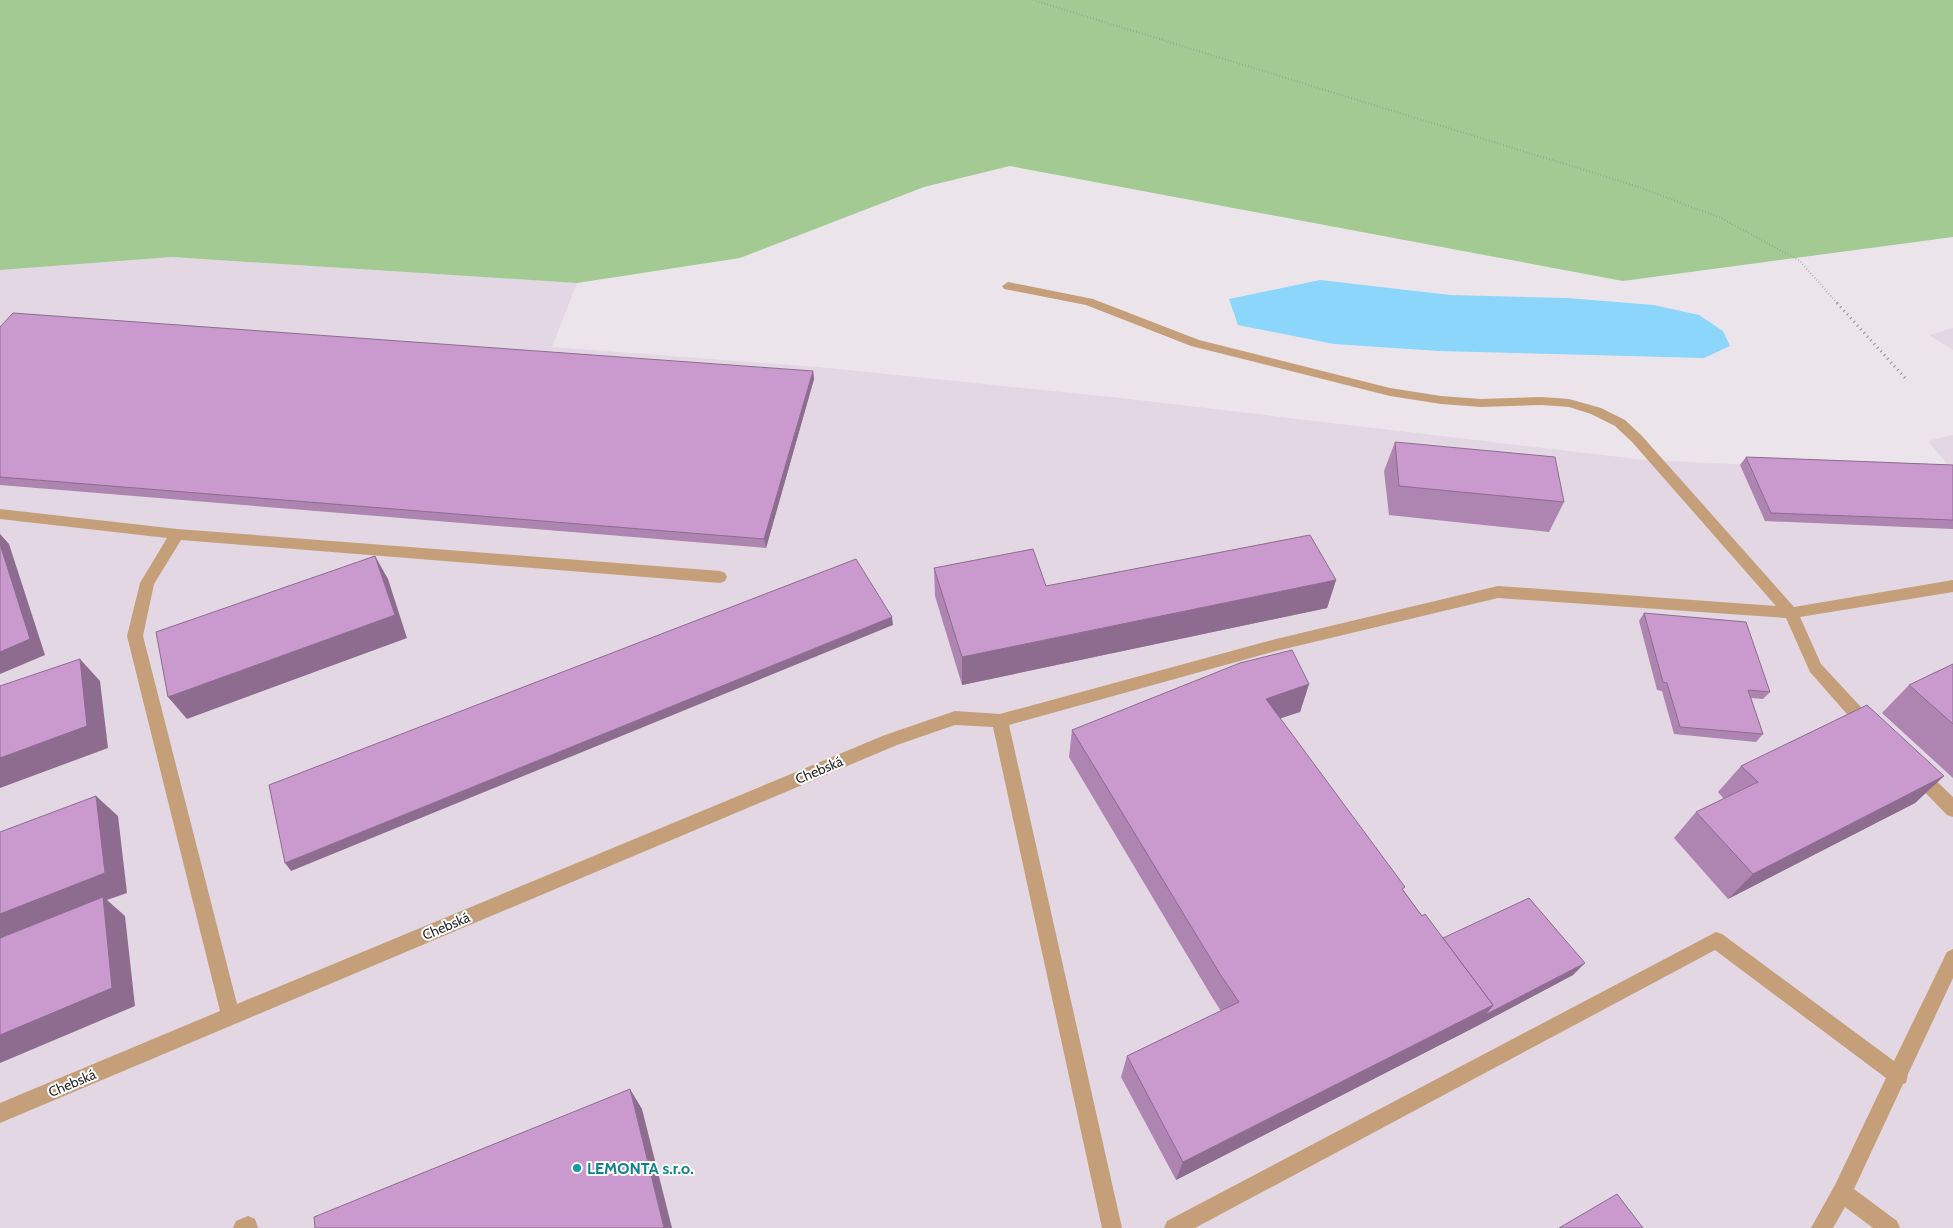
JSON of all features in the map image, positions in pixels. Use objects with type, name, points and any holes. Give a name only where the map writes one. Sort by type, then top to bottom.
[{"type":"lane","points":[[1008,286],[1089,302],[1195,343],[1390,392],[1441,400],[1471,402],[1542,401],[1569,403],[1596,411],[1620,423],[1637,439],[1791,613],[1815,668],[1877,735]]},
{"type":"lane","points":[[0,514],[177,534],[720,577]]},
{"type":"lane","points":[[177,534],[147,583],[135,636],[231,1016]]},
{"type":"lane","name":"Chebská","points":[[0,1113],[891,740],[955,718],[1000,721],[1276,645],[1498,592],[1791,613],[1953,586]]},
{"type":"lane","points":[[1000,721],[1112,1228]]},
{"type":"lane","points":[[1905,762],[1953,810]]},
{"type":"lane","points":[[1174,1228],[1716,940],[1898,1076]]},
{"type":"lane","points":[[1821,1228],[1842,1192],[1953,958]]},
{"type":"lane","points":[[1842,1192],[1890,1228]]},
{"type":"lane","points":[[243,1228],[248,1226],[248,1228]]},
{"type":"path","points":[[1033,0],[1633,185],[1720,218],[1800,261],[1907,380]]},
{"type":"shaded area","points":[[172,257],[577,283],[552,347],[819,367],[1121,398],[1645,460],[1953,474],[1953,1228],[0,1228],[0,270]]},
{"type":"shaded area","points":[[1953,328],[1953,350],[1929,335]]},
{"type":"shaded area","points":[[1953,435],[1953,471],[1928,441]]},
{"type":"green space","points":[[0,0],[1953,0],[1953,237],[1623,281],[1010,166],[924,187],[740,258],[577,283],[172,257],[0,270]]},
{"type":"water","points":[[1320,280],[1450,295],[1567,298],[1654,305],[1699,315],[1723,331],[1730,346],[1704,358],[1439,351],[1334,344],[1238,325],[1229,299]]},
{"type":"building","points":[[13,313],[813,371],[764,539],[0,477],[0,327]]},
{"type":"building","points":[[1395,442],[1555,457],[1564,502],[1399,486]]},
{"type":"building","points":[[1746,457],[1953,465],[1953,520],[1771,513]]},
{"type":"building","points":[[1310,535],[1336,580],[962,657],[934,568],[1033,549],[1046,586]]},
{"type":"building","points":[[0,544],[30,639],[0,652]]},
{"type":"building","points":[[375,556],[395,615],[168,697],[156,632]]},
{"type":"building","points":[[856,559],[892,617],[285,863],[269,785]]},
{"type":"building","points":[[1644,613],[1746,622],[1770,692],[1748,690],[1763,734],[1680,727],[1667,683],[1663,682]]},
{"type":"building","points":[[1292,650],[1309,684],[1266,699],[1405,887],[1402,889],[1422,916],[1425,914],[1493,1005],[1183,1162],[1127,1056],[1239,1002],[1220,974],[1072,730],[1240,663]]},
{"type":"building","points":[[80,659],[87,726],[0,758],[0,686]]},
{"type":"building","points":[[1953,664],[1953,724],[1909,685]]},
{"type":"building","points":[[1867,705],[1944,776],[1753,874],[1696,812],[1758,782],[1741,766]]},
{"type":"building","points":[[96,796],[105,873],[0,914],[0,832]]},
{"type":"building","points":[[103,897],[112,988],[0,1035],[0,938]]},
{"type":"building","points":[[1529,898],[1585,963],[1485,1015],[1493,1005],[1443,938]]},
{"type":"building","name":"LEMONTA s.r.o.","points":[[630,1089],[664,1228],[315,1228],[314,1217]]},
{"type":"building","points":[[1617,1194],[1643,1228],[1559,1228]]},
{"type":"place","name":"LEMONTA s.r.o.","points":[[577,1168]]}]
